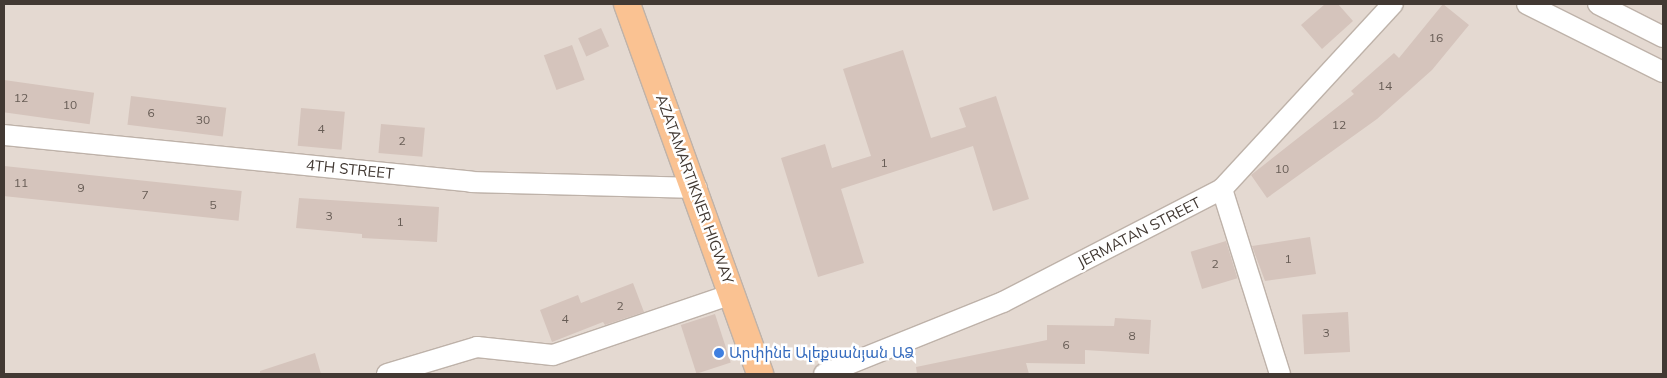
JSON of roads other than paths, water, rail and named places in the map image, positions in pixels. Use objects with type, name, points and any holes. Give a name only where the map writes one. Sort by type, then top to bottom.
[{"type":"main road","name":"AZATAMARTIKNER HIGWAY","points":[[627,4],[696,188],[760,374]]},
{"type":"street","name":"JERMATAN STREET","points":[[824,374],[1002,302],[1222,189],[1393,4]]},
{"type":"street","points":[[1527,4],[1663,72]]},
{"type":"street","points":[[1598,4],[1663,37]]},
{"type":"street","name":"4TH STREET","points":[[4,135],[471,182],[696,188]]},
{"type":"street","points":[[1222,189],[1280,374]]},
{"type":"street","points":[[387,374],[477,347],[553,355],[732,294]]},
{"type":"place","name":"Արփինե Ալեքսանյան ԱՁ","points":[[719,353]]}]
